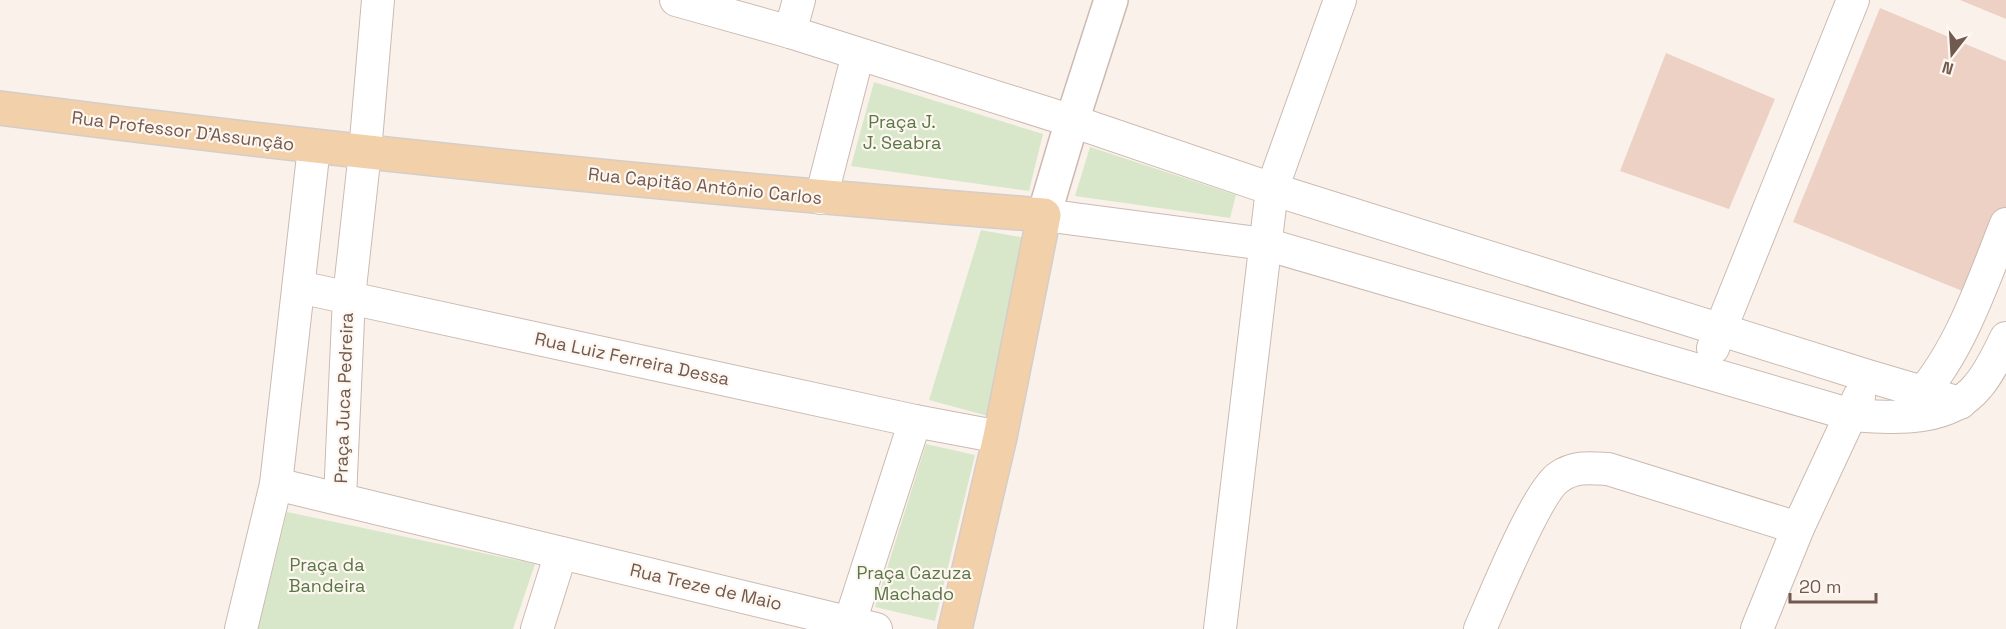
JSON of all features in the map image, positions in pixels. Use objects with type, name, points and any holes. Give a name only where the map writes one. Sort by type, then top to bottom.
[{"type":"main road","name":"Rua Professor D'Assunção","points":[[0,108],[365,152]]},
{"type":"main road","name":"Rua Capitão Antônio Carlos","points":[[365,152],[821,198],[1044,215]]},
{"type":"main road","points":[[955,629],[1000,437],[1044,215]]},
{"type":"street","name":"Praça Juca Pedreira","points":[[340,498],[349,297],[365,152],[378,0]]},
{"type":"street","points":[[676,0],[790,32],[1072,121],[1272,189],[1960,403]]},
{"type":"street","points":[[790,32],[799,0]]},
{"type":"street","points":[[1111,0],[1044,215],[1265,244],[1852,415],[1900,418],[1940,411],[1960,403],[1978,387],[1992,367],[2006,338]]},
{"type":"street","points":[[1220,629],[1272,189],[1340,0]]},
{"type":"street","points":[[1704,371],[1853,0]]},
{"type":"street","points":[[821,198],[858,54]]},
{"type":"street","points":[[241,629],[276,484],[314,147]]},
{"type":"street","points":[[1900,418],[1924,392],[1969,316],[2006,224]]},
{"type":"street","name":"Praça Juca Pedreira","points":[[299,287],[349,297]]},
{"type":"street","name":"Rua Luiz Ferreira Dessa","points":[[349,297],[915,421]]},
{"type":"street","points":[[1756,629],[1798,528],[1868,376]]},
{"type":"street","points":[[863,625],[915,421],[1000,437]]},
{"type":"street","points":[[1480,629],[1537,505],[1557,478],[1578,468],[1608,469],[1798,528]]},
{"type":"street","points":[[276,484],[561,553],[537,629]]},
{"type":"street","name":"Rua Treze de Maio","points":[[561,553],[863,625]]},
{"type":"green space","name":"Praça J. J. Seabra","points":[[874,82],[1043,134],[1029,191],[851,166]]},
{"type":"green space","points":[[1090,147],[1236,195],[1230,218],[1075,196]]},
{"type":"green space","points":[[981,230],[1025,238],[988,416],[929,400]]},
{"type":"green space","name":"Praça Cazuza Machado","points":[[926,444],[975,455],[935,621],[875,607]]},
{"type":"green space","name":"Praça da Bandeira","points":[[287,512],[535,564],[513,629],[258,629]]},
{"type":"building","points":[[1960,0],[2006,0],[2006,19]]},
{"type":"building","points":[[1880,8],[2006,61],[2006,214],[1977,297],[1793,222]]},
{"type":"building","points":[[1666,53],[1775,99],[1729,209],[1620,171]]}]
